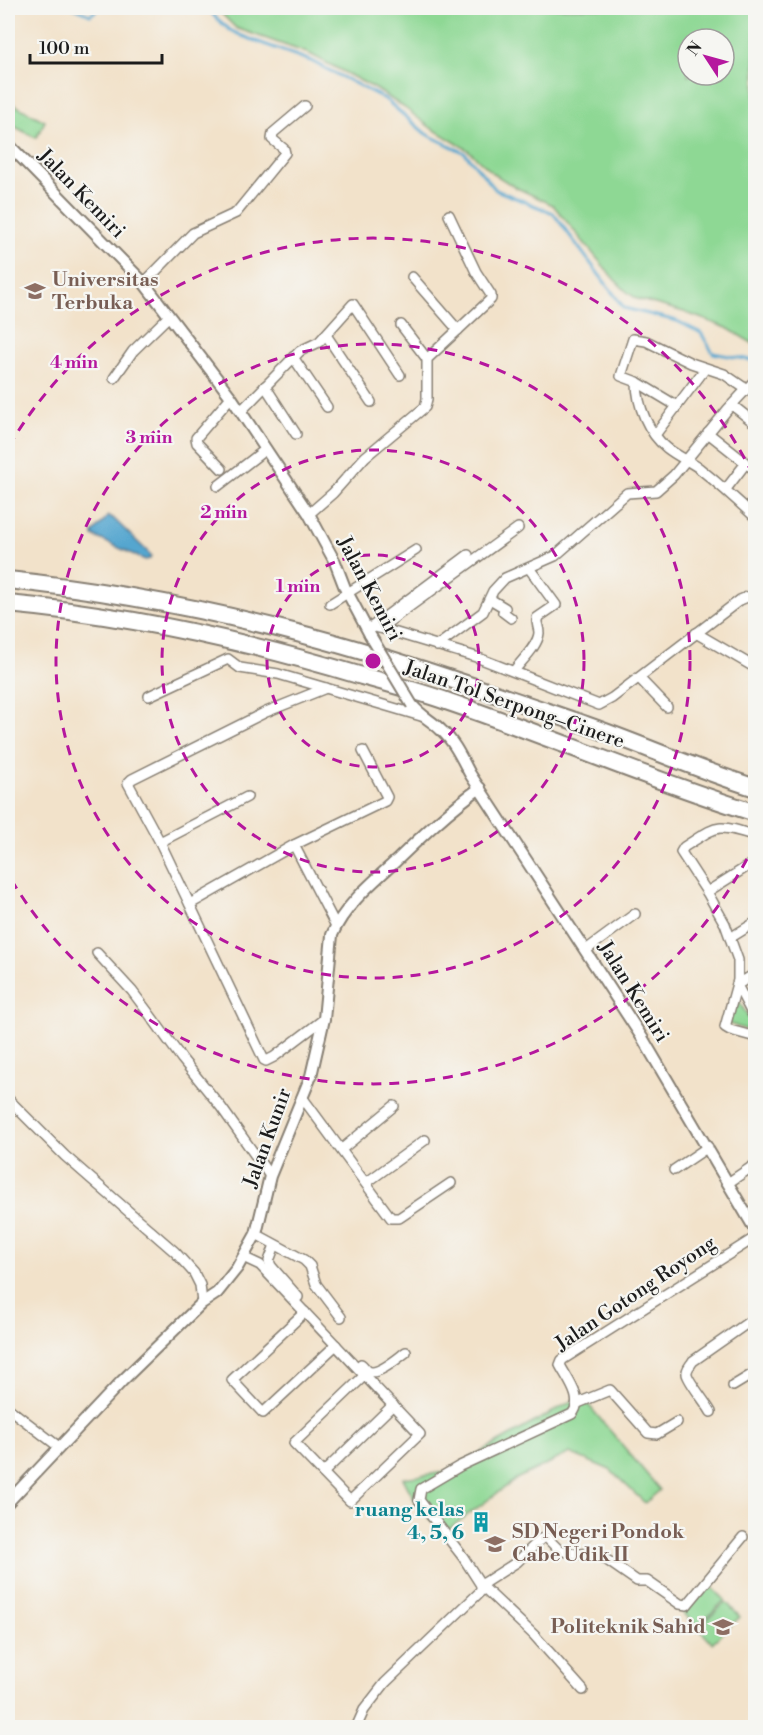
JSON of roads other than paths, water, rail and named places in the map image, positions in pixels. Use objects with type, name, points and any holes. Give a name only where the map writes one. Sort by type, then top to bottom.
[{"type":"highway","name":"Jalan Tol Serpong–Cinere","points":[[8,580],[119,595],[215,614],[302,635],[466,685],[589,726],[718,777],[756,788]]},
{"type":"highway","name":"Jalan Tol Serpong–Cinere","points":[[8,604],[111,617],[210,635],[291,654],[447,701],[707,798],[756,813]]},
{"type":"street","points":[[144,283],[192,233],[230,217],[241,208],[285,153],[284,149],[272,139],[273,133],[305,106]]},
{"type":"street","name":"Jalan Kemiri","points":[[8,144],[144,283],[241,411],[309,514],[335,562],[348,593],[372,629],[412,705],[421,716],[444,731],[453,742],[480,788],[643,1038],[756,1231]]},
{"type":"street","points":[[427,358],[492,297],[476,272],[449,215]]},
{"type":"street","points":[[412,277],[458,330]]},
{"type":"street","points":[[241,411],[293,357],[319,342],[353,304],[400,375]]},
{"type":"street","points":[[114,378],[133,351],[169,316]]},
{"type":"street","points":[[309,514],[333,493],[365,457],[425,407],[428,399],[427,358],[401,325]]},
{"type":"street","points":[[326,335],[371,402]]},
{"type":"street","points":[[677,406],[637,382],[621,376],[633,339],[646,341],[705,369],[724,374],[746,389]]},
{"type":"street","points":[[293,357],[327,407]]},
{"type":"street","points":[[655,435],[705,369]]},
{"type":"street","points":[[437,646],[483,612],[493,591],[505,578],[561,551],[627,493],[656,491],[688,460],[708,433],[756,379]]},
{"type":"street","points":[[637,382],[639,403],[655,435],[668,448],[726,489],[756,518]]},
{"type":"street","points":[[265,386],[296,434]]},
{"type":"street","points":[[222,469],[196,438],[231,397]]},
{"type":"street","points":[[732,405],[756,424]]},
{"type":"street","points":[[708,433],[756,471]]},
{"type":"street","points":[[218,486],[266,449]]},
{"type":"street","points":[[726,489],[746,463]]},
{"type":"street","points":[[372,629],[518,528]]},
{"type":"street","points":[[330,604],[416,550]]},
{"type":"street","points":[[372,629],[468,555]]},
{"type":"street","points":[[514,671],[537,640],[539,632],[537,618],[556,605],[529,568]]},
{"type":"street","points":[[372,629],[476,657],[599,705],[612,699],[746,596],[756,597]]},
{"type":"street","points":[[490,599],[505,608],[502,612],[511,618]]},
{"type":"street","points":[[696,633],[756,668]]},
{"type":"street","points":[[149,696],[228,659],[240,668],[278,674],[421,716]]},
{"type":"street","points":[[639,678],[667,707]]},
{"type":"street","points":[[324,1019],[274,1057],[264,1060],[160,842],[129,786],[129,781],[266,712],[326,687]]},
{"type":"street","points":[[190,904],[294,845],[387,799],[363,751]]},
{"type":"street","name":"Jalan Kunir","points":[[8,1502],[122,1382],[202,1303],[217,1293],[243,1257],[256,1234],[270,1176],[310,1076],[324,1019],[332,935],[336,926],[343,915],[383,873],[443,816],[480,788]]},
{"type":"street","points":[[160,842],[247,797]]},
{"type":"street","points":[[756,836],[727,827],[716,827],[684,847],[682,854],[707,892],[730,938],[738,960],[736,985],[725,1027],[756,1037]]},
{"type":"street","points":[[294,845],[336,926]]},
{"type":"street","points":[[707,892],[756,861]]},
{"type":"street","points":[[586,950],[635,914]]},
{"type":"street","points":[[730,938],[756,922]]},
{"type":"street","points":[[97,953],[132,991],[221,1107],[270,1176]]},
{"type":"street","points":[[736,985],[756,972]]},
{"type":"street","points":[[736,985],[756,1021]]},
{"type":"street","points":[[302,1097],[342,1149],[386,1214],[394,1219],[399,1218],[451,1183]]},
{"type":"street","points":[[8,1099],[65,1156],[175,1252],[194,1273],[200,1286],[202,1303]]},
{"type":"street","points":[[342,1149],[394,1106]]},
{"type":"street","points":[[366,1183],[424,1140]]},
{"type":"street","points":[[674,1170],[708,1148]]},
{"type":"street","points":[[728,1183],[756,1164]]},
{"type":"street","points":[[256,1234],[304,1260],[310,1266],[316,1284],[341,1317]]},
{"type":"street","name":"Jalan Gotong Royong","points":[[578,1403],[560,1365],[562,1360],[756,1237]]},
{"type":"street","points":[[276,1245],[270,1261],[272,1266],[307,1307],[369,1371],[382,1369],[406,1352]]},
{"type":"street","points":[[243,1257],[260,1265],[420,1434],[350,1502],[294,1443],[365,1376]]},
{"type":"street","points":[[305,1312],[232,1380],[263,1413],[336,1345]]},
{"type":"street","points":[[711,1412],[689,1379],[688,1368],[693,1361],[756,1317]]},
{"type":"street","points":[[733,1386],[756,1372]]},
{"type":"street","points":[[583,1690],[534,1635],[481,1585],[463,1557],[418,1500],[421,1489],[460,1466],[572,1414],[578,1403],[610,1390],[648,1432],[657,1434],[676,1422]]},
{"type":"street","points":[[323,1473],[393,1405]]},
{"type":"street","points":[[8,1408],[59,1447]]},
{"type":"street","points":[[356,1728],[364,1710],[379,1691],[411,1657],[479,1594],[481,1585],[517,1562],[541,1539],[546,1537],[560,1550],[601,1556],[637,1581],[647,1581],[681,1604],[687,1605],[743,1537]]},
{"type":"water","points":[[108,516],[113,518],[148,552],[150,559],[145,560],[93,536]]},
{"type":"waterway","points":[[74,8],[90,15],[100,8]]},
{"type":"waterway","points":[[208,8],[230,30],[311,61],[385,99],[426,134],[465,153],[496,190],[553,213],[624,308],[677,321],[701,333],[713,353],[756,361]]},
{"type":"place","name":"Universitas Terbuka","points":[[35,291]]},
{"type":"place","name":"ruang kelas 4, 5, 6","points":[[481,1522]]},
{"type":"place","name":"SD Negeri Pondok Cabe Udik II","points":[[495,1544]]},
{"type":"place","name":"Politeknik Sahid","points":[[723,1627]]}]
